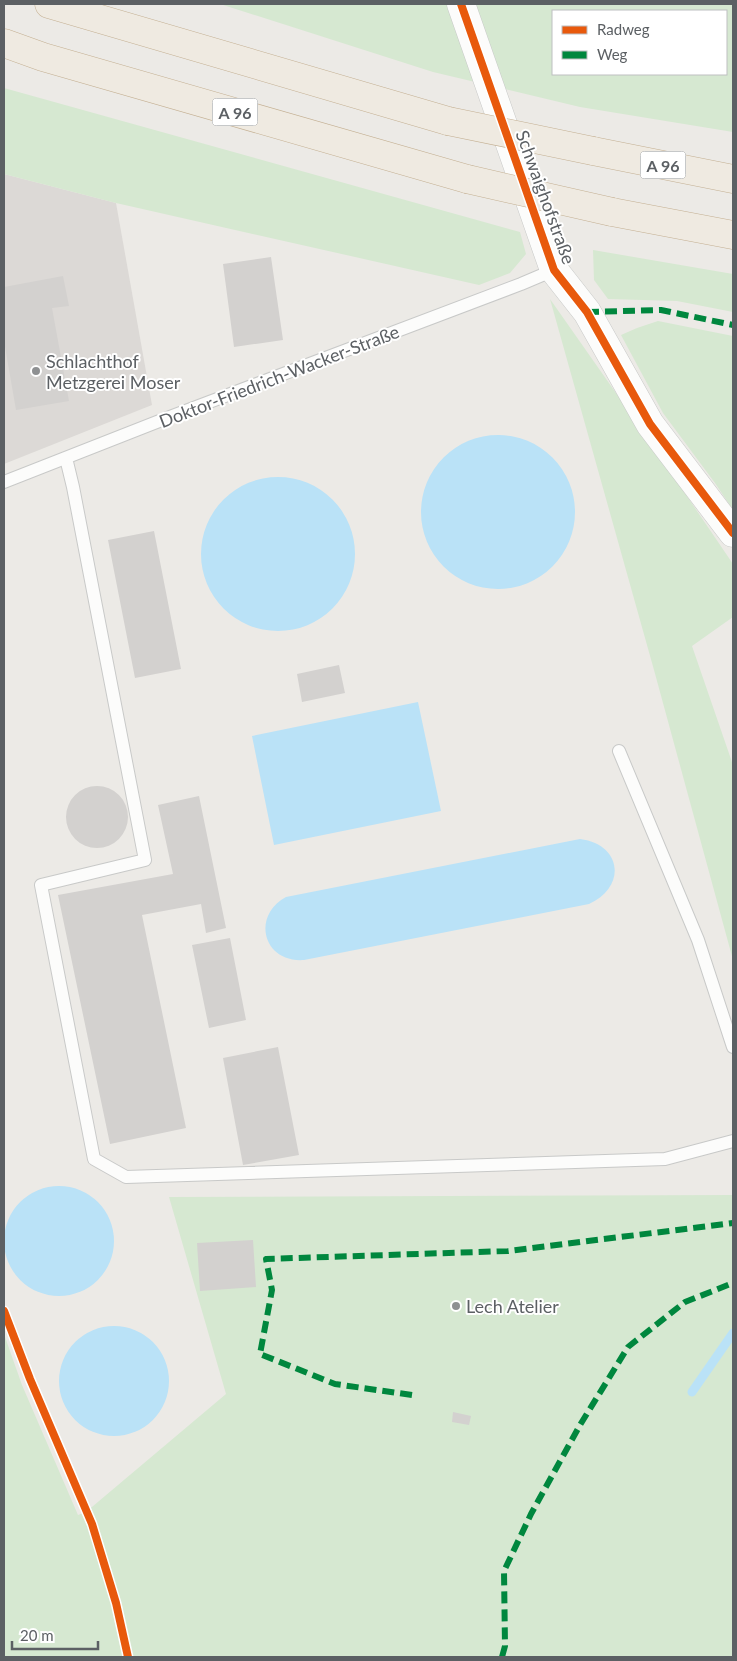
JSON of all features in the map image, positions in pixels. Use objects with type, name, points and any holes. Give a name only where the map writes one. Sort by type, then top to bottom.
[{"type":"highway","name":"A 96","points":[[49,4],[448,121],[733,179]]},
{"type":"highway","name":"A 96","points":[[4,42],[43,57],[467,179],[612,212],[733,235]]},
{"type":"street","name":"Schwaighofstraße","points":[[461,4],[554,270],[587,312],[650,424],[733,534]]},
{"type":"lane","name":"Doktor-Friedrich-Wacker-Straße","points":[[4,482],[554,270]]},
{"type":"lane","points":[[66,458],[145,860],[41,885],[94,1159],[126,1177],[665,1158],[733,1141]]},
{"type":"lane","points":[[619,752],[698,940],[733,1048]]},
{"type":"shaded area","points":[[4,174],[116,203],[152,405],[4,464]]},
{"type":"green space","points":[[220,4],[733,4],[733,132],[580,107],[433,72]]},
{"type":"green space","points":[[4,88],[520,232],[526,254],[510,273],[479,285],[116,203],[4,174]]},
{"type":"green space","points":[[593,250],[733,274],[733,312],[677,301],[608,299],[594,280]]},
{"type":"green space","points":[[550,299],[733,564],[733,617],[692,646],[733,765],[733,960],[654,670]]},
{"type":"green space","points":[[658,321],[733,336],[733,510],[663,413],[621,335]]},
{"type":"green space","points":[[733,1195],[733,1657],[4,1657],[4,1334],[22,1385],[78,1515],[86,1512],[226,1394],[169,1197]]},
{"type":"water","points":[[498,435],[527,441],[541,448],[552,458],[562,469],[569,483],[575,512],[569,541],[562,555],[552,566],[541,576],[527,583],[498,589],[469,583],[455,576],[444,566],[434,555],[427,541],[421,512],[427,483],[434,469],[444,458],[455,448],[469,441]]},
{"type":"water","points":[[278,477],[307,483],[321,490],[332,500],[342,511],[349,525],[355,554],[349,583],[342,597],[332,608],[321,618],[307,625],[278,631],[249,625],[235,618],[224,608],[214,597],[207,583],[201,554],[207,525],[214,511],[224,500],[235,490],[249,483]]},
{"type":"water","points":[[418,702],[441,811],[274,845],[252,736]]},
{"type":"water","points":[[580,839],[594,843],[604,849],[611,857],[614,867],[614,877],[610,887],[601,897],[589,904],[304,960],[290,959],[279,954],[266,937],[268,915],[275,905],[286,897]]},
{"type":"water","points":[[59,1186],[80,1190],[98,1202],[110,1220],[114,1241],[110,1262],[98,1280],[80,1292],[59,1296],[38,1292],[20,1280],[8,1262],[4,1241],[8,1220],[20,1202],[38,1190]]},
{"type":"water","points":[[114,1326],[135,1330],[153,1342],[165,1360],[169,1381],[165,1402],[153,1420],[135,1432],[114,1436],[93,1432],[75,1420],[63,1402],[59,1381],[63,1360],[75,1342],[93,1330]]},
{"type":"building","points":[[271,257],[283,340],[234,347],[223,264]]},
{"type":"building","name":"Schlachthof Metzgerei Moser","points":[[63,276],[69,306],[52,308],[69,401],[16,410],[4,341],[4,287]]},
{"type":"building","points":[[154,531],[181,669],[135,678],[108,540]]},
{"type":"building","points":[[339,665],[345,693],[302,702],[297,674]]},
{"type":"building","points":[[97,786],[109,789],[119,795],[125,805],[128,817],[125,829],[119,839],[109,845],[97,848],[85,845],[75,839],[69,829],[66,817],[69,805],[75,795],[85,789]]},
{"type":"building","points":[[199,796],[226,928],[206,933],[201,904],[142,915],[186,1128],[110,1144],[58,895],[173,874],[158,805]]},
{"type":"building","points":[[230,938],[246,1020],[209,1028],[192,945]]},
{"type":"building","points":[[278,1047],[299,1155],[243,1165],[223,1058]]},
{"type":"building","points":[[253,1240],[256,1287],[200,1291],[197,1243]]},
{"type":"building","points":[[453,1412],[471,1416],[469,1425],[452,1422]]},
{"type":"waterway","points":[[692,1392],[733,1333]]},
{"type":"marked path","points":[[587,312],[661,310],[733,325]]},
{"type":"marked path","points":[[412,1395],[335,1384],[260,1354],[272,1290],[266,1259],[508,1251],[733,1223]]},
{"type":"marked path","points":[[502,1657],[505,1646],[504,1571],[531,1514],[580,1425],[628,1347],[685,1302],[733,1283]]},
{"type":"cycle path","points":[[461,4],[554,270],[587,312],[650,424],[733,533]]},
{"type":"cycle path","points":[[4,1311],[30,1379],[92,1524],[116,1603],[128,1657]]},
{"type":"place","name":"Schlachthof Metzgerei Moser","points":[[36,371]]},
{"type":"place","name":"Lech Atelier","points":[[456,1306]]}]
